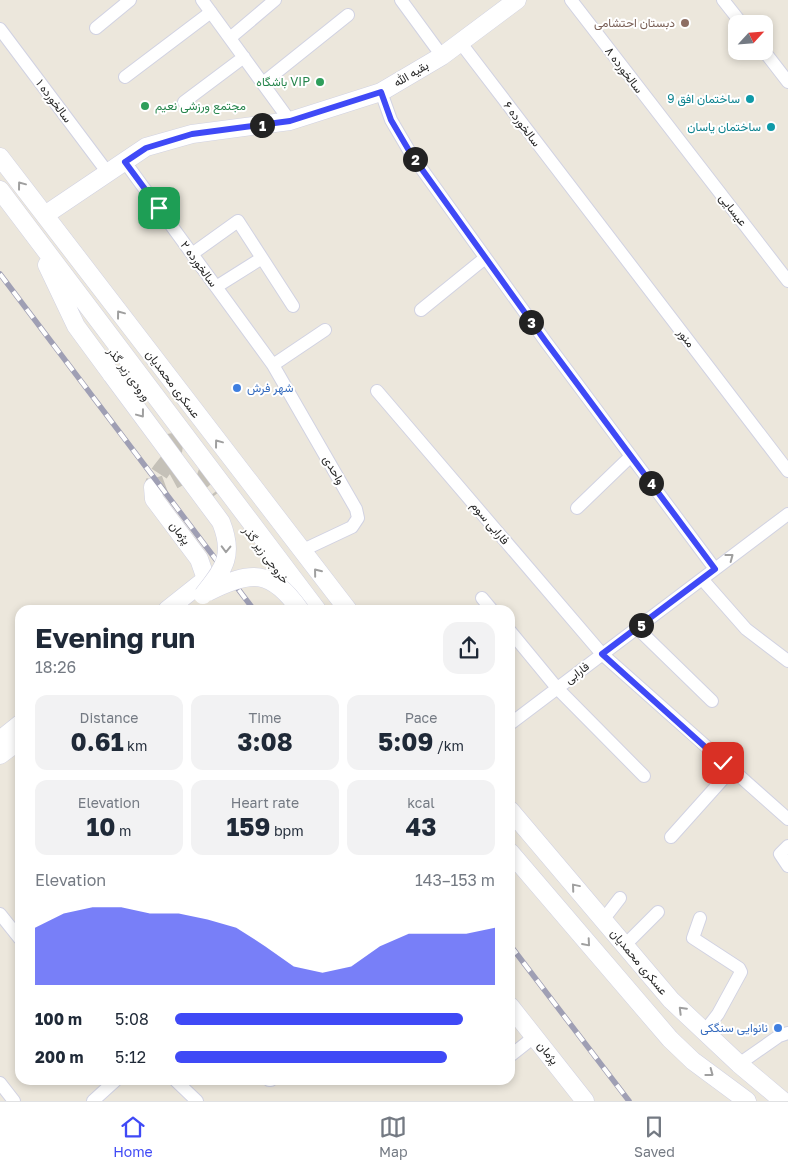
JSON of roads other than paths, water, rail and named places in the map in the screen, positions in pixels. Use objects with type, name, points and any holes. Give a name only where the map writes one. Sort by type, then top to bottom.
[{"type":"main road","name":"بقیه الله","points":[[45,215],[146,148],[192,134],[290,121],[381,92],[442,56],[517,0]]},
{"type":"main road","name":"عسکری محمدیان","points":[[0,157],[300,551],[344,605]]},
{"type":"main road","name":"عسکری محمدیان","points":[[0,190],[313,605]]},
{"type":"main road","points":[[31,231],[76,326],[222,522],[226,534],[225,567],[189,605]]},
{"type":"main road","name":"ورودی زیر گذر","points":[[93,313],[93,325],[173,434]]},
{"type":"main road","name":"پژمان","points":[[153,487],[154,498],[199,559],[205,587]]},
{"type":"main road","name":"خروجی زیر گذر","points":[[225,500],[304,605]]},
{"type":"main road","points":[[175,605],[205,587],[262,576],[276,582],[296,605]]},
{"type":"main road","points":[[0,740],[15,728]]},
{"type":"main road","points":[[0,747],[15,736]]},
{"type":"main road","points":[[0,755],[15,744]]},
{"type":"main road","points":[[0,762],[15,753]]},
{"type":"main road","name":"عسکری محمدیان","points":[[515,816],[671,1000],[739,1064],[783,1101]]},
{"type":"main road","points":[[515,858],[670,1039],[694,1061],[747,1101]]},
{"type":"main road","name":"پژمان","points":[[515,1012],[585,1101]]},
{"type":"street","points":[[96,28],[130,0]]},
{"type":"street","points":[[202,0],[290,121]]},
{"type":"street","points":[[230,38],[275,0]]},
{"type":"street","points":[[401,0],[442,56]]},
{"type":"street","name":"سالخورده ۸","points":[[571,0],[678,139]]},
{"type":"street","points":[[723,0],[735,15]]},
{"type":"street","points":[[125,77],[211,12]]},
{"type":"street","points":[[263,83],[348,15]]},
{"type":"street","name":"سالخورده ۱","points":[[0,29],[108,173]]},
{"type":"street","name":"سالخورده ۶","points":[[460,42],[584,205]]},
{"type":"street","points":[[184,102],[244,57]]},
{"type":"street","points":[[771,60],[788,82]]},
{"type":"street","points":[[381,92],[391,120],[411,154],[485,258],[715,569]]},
{"type":"street","name":"عیسایی","points":[[678,139],[788,281]]},
{"type":"street","name":"سالخورده ۲","points":[[125,162],[273,366]]},
{"type":"street","name":"منور","points":[[584,205],[788,471]]},
{"type":"street","points":[[192,254],[238,221],[293,306]]},
{"type":"street","points":[[216,288],[262,258]]},
{"type":"street","points":[[421,310],[485,258]]},
{"type":"street","points":[[273,366],[325,330]]},
{"type":"street","name":"واحدی","points":[[273,366],[356,509],[358,518],[352,527],[300,551]]},
{"type":"street","name":"فارابی سوم","points":[[377,391],[602,654],[788,819]]},
{"type":"street","points":[[576,508],[631,456]]},
{"type":"street","name":"فارابی","points":[[515,720],[788,514]]},
{"type":"street","points":[[702,579],[746,629],[788,661]]},
{"type":"street","points":[[482,598],[488,605]]},
{"type":"street","points":[[637,628],[712,701]]},
{"type":"street","points":[[515,637],[557,688],[644,776]]},
{"type":"street","points":[[671,837],[731,770]]},
{"type":"street","points":[[788,846],[780,854],[788,866]]},
{"type":"street","points":[[603,920],[620,898]]},
{"type":"street","points":[[625,945],[658,912]]},
{"type":"street","points":[[0,914],[15,932]]},
{"type":"street","points":[[700,918],[693,938],[739,968],[741,972],[718,1014],[704,1032]]},
{"type":"street","points":[[739,1064],[779,1036],[788,1033]]},
{"type":"street","points":[[515,1052],[534,1036]]},
{"type":"street","points":[[0,1083],[14,1101]]},
{"type":"street","points":[[93,1101],[111,1085]]},
{"type":"street","points":[[180,1085],[197,1101]]},
{"type":"tunnel","points":[[173,433],[174,443],[171,457],[160,472],[153,487],[193,471],[200,473],[209,480],[219,492]]},
{"type":"tunnel","points":[[206,579],[208,605]]},
{"type":"railway","points":[[0,274],[250,605]]},
{"type":"railway","points":[[515,952],[629,1101]]},
{"type":"place","name":"دبستان احتشامی","points":[[685,23]]},
{"type":"place","name":"باشگاه VIP","points":[[320,82]]},
{"type":"place","name":"ساختمان افق 9","points":[[750,99]]},
{"type":"place","name":"مجتمع ورزشی نعیم","points":[[145,106]]},
{"type":"place","name":"ساختمان یاسان","points":[[771,127]]},
{"type":"place","name":"شهر فرش","points":[[237,388]]},
{"type":"place","name":"نانوایی سنگکی","points":[[778,1028]]}]
